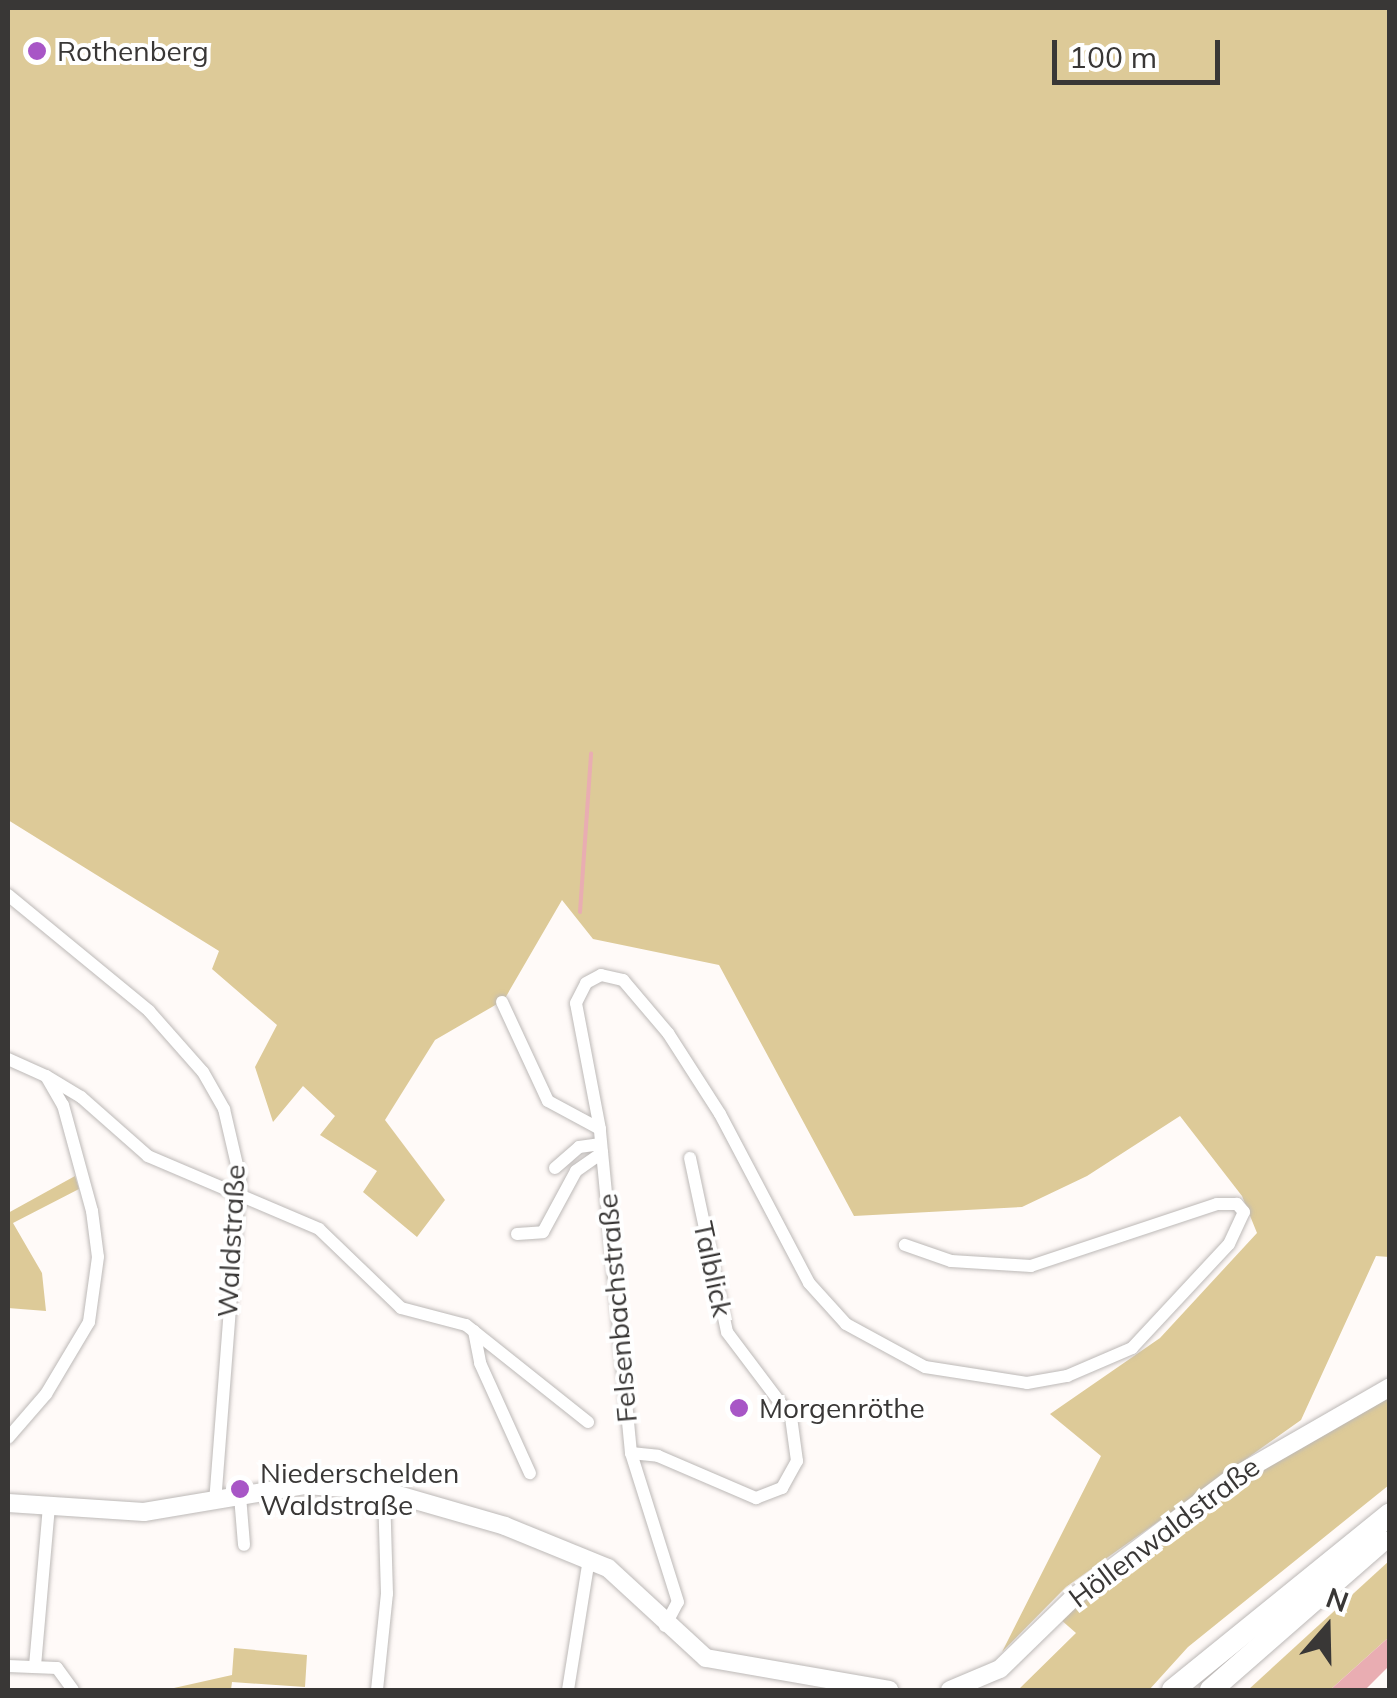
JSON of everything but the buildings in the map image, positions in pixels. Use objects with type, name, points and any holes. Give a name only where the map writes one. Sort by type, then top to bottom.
[{"type":"highway","points":[[1172,1690],[1390,1514]]},
{"type":"highway","points":[[1211,1690],[1390,1534]]},
{"type":"highway","points":[[1194,1690],[1246,1634]]},
{"type":"street","name":"Waldstraße","points":[[8,895],[149,1011],[204,1072],[232,1132],[239,1192],[215,1501]]},
{"type":"street","name":"Felsenbachstraße","points":[[665,1626],[678,1602],[631,1453],[600,1128],[576,1003],[586,983],[601,974],[623,980],[668,1033],[720,1114],[809,1283],[846,1324],[925,1367],[1026,1384],[1098,1364],[1155,1328],[1244,1223],[1237,1204],[1217,1204],[1031,1266],[951,1262],[905,1244]]},
{"type":"street","points":[[502,1002],[548,1101],[600,1128]]},
{"type":"street","points":[[8,1059],[46,1076],[91,1105],[148,1156],[319,1228],[401,1308],[474,1331],[588,1422]]},
{"type":"street","points":[[8,1438],[64,1365],[96,1297],[92,1211],[68,1116],[46,1076]]},
{"type":"street","points":[[555,1168],[579,1147],[602,1148]]},
{"type":"street","points":[[518,1234],[543,1232],[576,1171],[602,1148]]},
{"type":"street","name":"Talblick","points":[[631,1453],[658,1456],[756,1498],[782,1488],[797,1461],[791,1417],[727,1332],[690,1158]]},
{"type":"street","points":[[474,1331],[480,1363],[530,1473]]},
{"type":"street","name":"Höllenwaldstraße","points":[[950,1690],[1000,1669],[1074,1597],[1232,1478],[1390,1387]]},
{"type":"street","points":[[8,1503],[144,1512],[306,1485],[384,1491],[588,1559],[623,1578],[665,1626],[721,1663],[888,1690]]},
{"type":"street","points":[[377,1690],[386,1594],[384,1491]]},
{"type":"street","points":[[240,1496],[244,1545]]},
{"type":"street","points":[[35,1666],[49,1504]]},
{"type":"street","points":[[568,1690],[588,1559]]},
{"type":"street","points":[[8,1666],[62,1671],[73,1690]]},
{"type":"shaded area","points":[[8,8],[1389,8],[1389,1257],[1376,1256],[1301,1420],[1066,1587],[1002,1652],[1101,1456],[1050,1414],[1160,1338],[1257,1233],[1242,1196],[1180,1116],[1087,1176],[1022,1207],[854,1216],[719,965],[593,939],[562,900],[504,1000],[435,1040],[385,1120],[445,1200],[417,1237],[363,1192],[377,1171],[320,1135],[335,1116],[303,1086],[273,1122],[255,1067],[277,1025],[212,969],[219,951],[8,820]]},
{"type":"shaded area","points":[[75,1176],[79,1189],[13,1223],[42,1273],[46,1311],[8,1308],[8,1213]]},
{"type":"shaded area","points":[[1389,1398],[1389,1485],[1188,1647],[1149,1690],[1018,1690],[1076,1633],[1060,1619],[1249,1476]]},
{"type":"shaded area","points":[[1389,1561],[1389,1637],[1330,1690],[1248,1690]]},
{"type":"shaded area","points":[[1389,1637],[1389,1666],[1365,1690],[1330,1690]]},
{"type":"shaded area","points":[[234,1648],[307,1655],[305,1687],[232,1682],[231,1690],[165,1690],[232,1675]]},
{"type":"waterway","points":[[580,912],[591,753]]},
{"type":"place","name":"Rothenberg","points":[[37,51]]},
{"type":"place","name":"Morgenröthe","points":[[739,1408]]},
{"type":"place","name":"Niederschelden Waldstraße","points":[[240,1489]]}]
